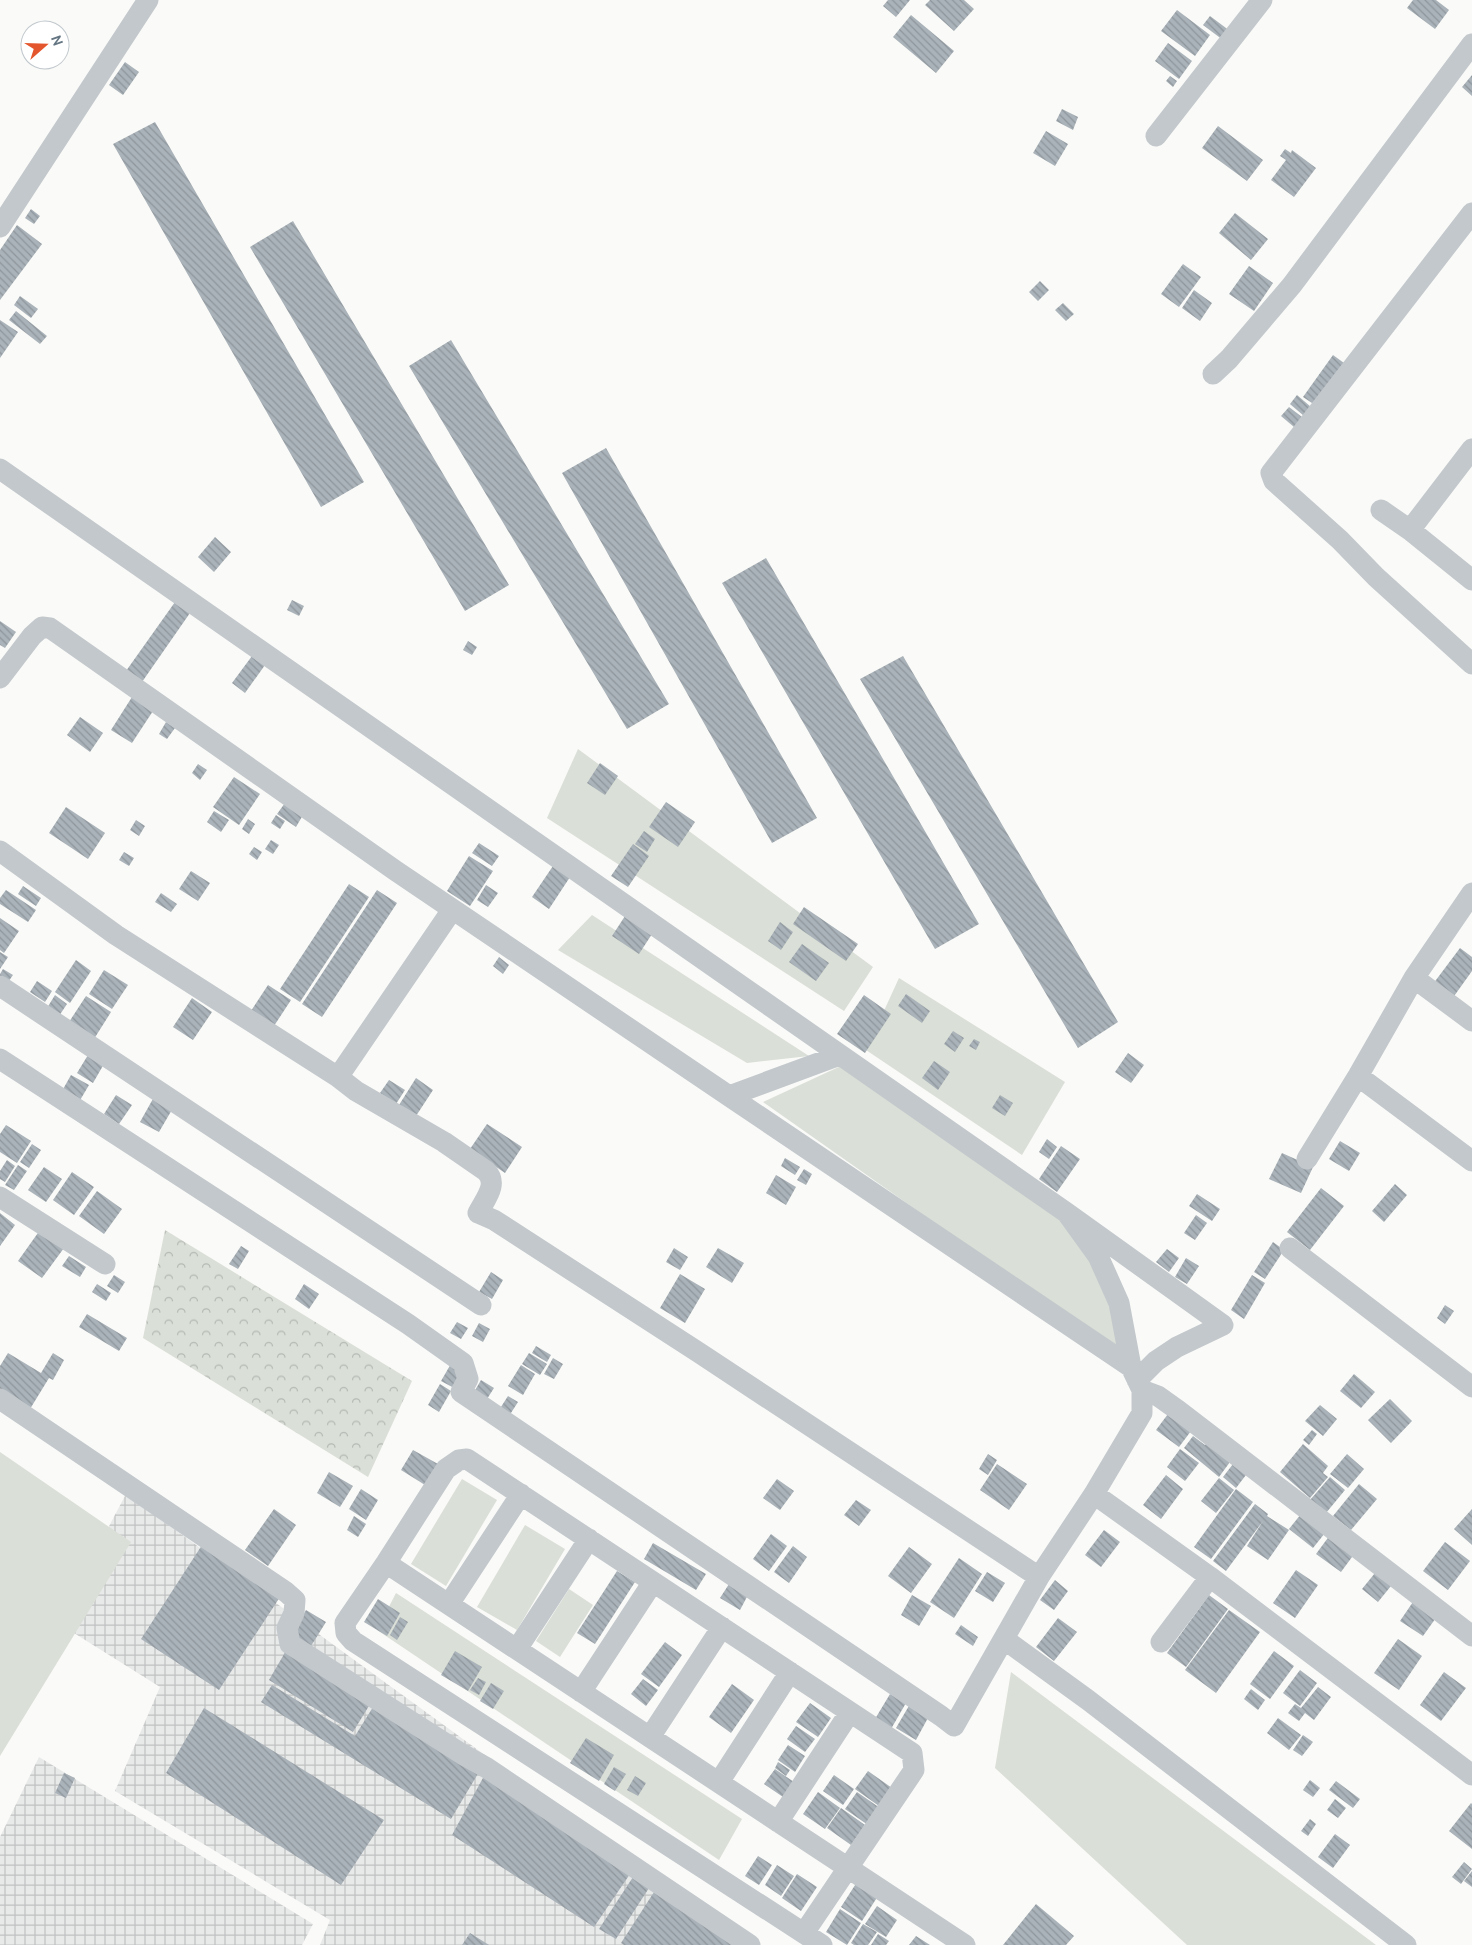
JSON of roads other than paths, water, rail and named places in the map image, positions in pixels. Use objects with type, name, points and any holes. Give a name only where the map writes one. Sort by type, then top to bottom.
[{"type":"street","points":[[0,227],[148,0]]},
{"type":"street","points":[[1156,136],[1262,0]]},
{"type":"street","points":[[1213,374],[1229,359],[1292,285],[1472,44]]},
{"type":"street","points":[[1472,214],[1271,473],[1274,481],[1472,664]]},
{"type":"street","points":[[1410,530],[1470,457]]},
{"type":"street","points":[[0,469],[1067,1213],[1222,1325],[1176,1348],[1156,1361],[1136,1379]]},
{"type":"street","points":[[1381,510],[1410,530],[1472,580]]},
{"type":"street","points":[[0,678],[32,636],[42,626],[50,628],[452,910],[641,1036],[1136,1379],[1472,1636]]},
{"type":"street","points":[[0,851],[116,935],[338,1076],[356,1091],[444,1142],[486,1171],[490,1175],[492,1186],[478,1213],[494,1220],[698,1352],[1039,1577]]},
{"type":"street","points":[[1307,1158],[1358,1076],[1414,978],[1472,894]]},
{"type":"street","points":[[338,1076],[452,910]]},
{"type":"street","points":[[1414,978],[1472,1022]]},
{"type":"street","points":[[0,986],[481,1305]]},
{"type":"street","points":[[728,1096],[840,1055]]},
{"type":"street","points":[[0,1059],[408,1324],[464,1363],[468,1379],[461,1392],[954,1726],[1039,1577],[1094,1494],[1142,1413],[1119,1303],[1098,1256],[1067,1213]]},
{"type":"street","points":[[1358,1076],[1472,1161]]},
{"type":"street","points":[[0,1197],[105,1264]]},
{"type":"street","points":[[1290,1248],[1472,1387]]},
{"type":"street","points":[[0,1399],[280,1587],[295,1600],[294,1613],[288,1628],[290,1644],[487,1768],[750,1945]]},
{"type":"street","points":[[804,1933],[914,1770],[912,1753],[467,1458],[459,1460],[446,1470],[345,1623],[346,1633],[353,1641],[822,1945]]},
{"type":"street","points":[[450,1604],[521,1494]]},
{"type":"street","points":[[1094,1494],[1210,1577],[1472,1775]]},
{"type":"street","points":[[517,1649],[589,1539]]},
{"type":"street","points":[[386,1563],[965,1945]]},
{"type":"street","points":[[1160,1642],[1210,1577]]},
{"type":"street","points":[[581,1692],[653,1582]]},
{"type":"street","points":[[650,1737],[722,1627]]},
{"type":"street","points":[[1004,1639],[1088,1700],[1406,1945]]},
{"type":"street","points":[[719,1782],[790,1672]]},
{"type":"street","points":[[778,1822],[850,1712]]}]
